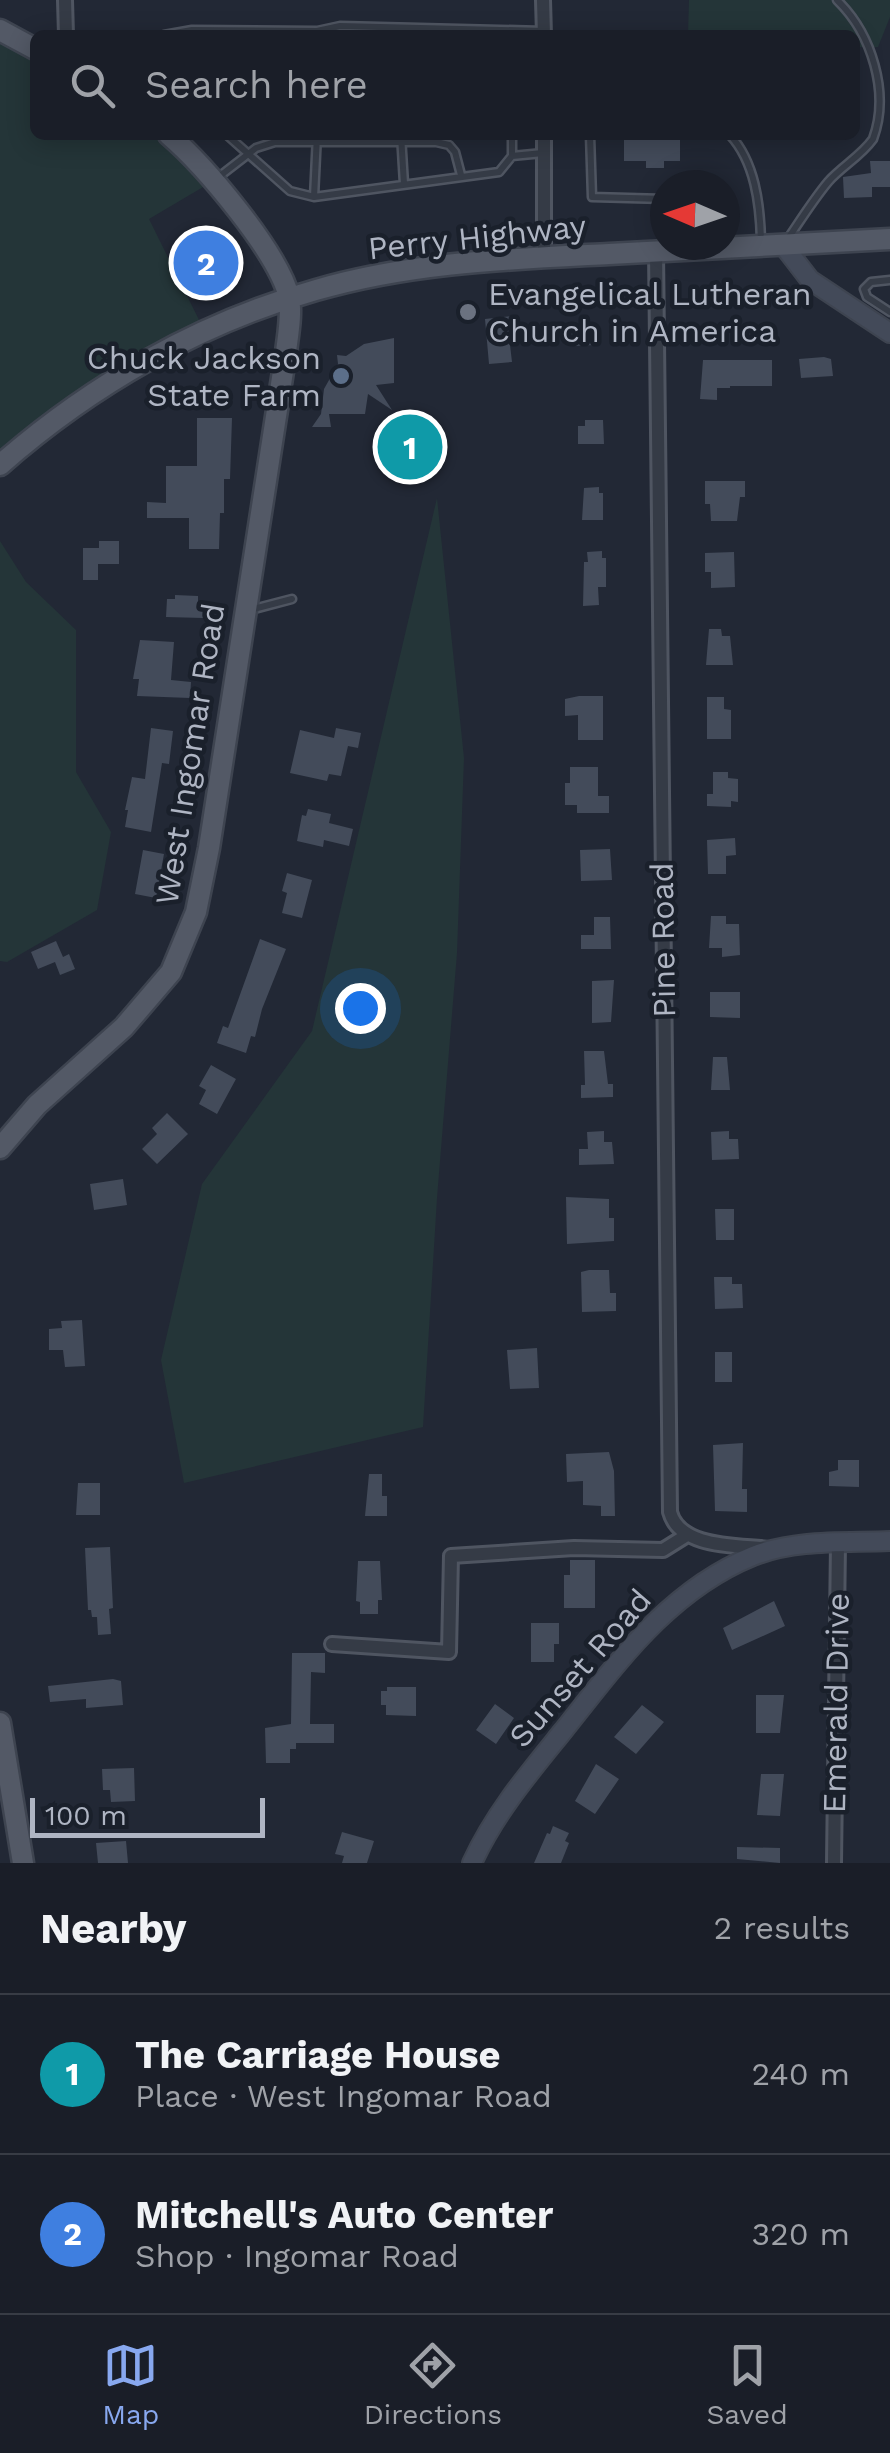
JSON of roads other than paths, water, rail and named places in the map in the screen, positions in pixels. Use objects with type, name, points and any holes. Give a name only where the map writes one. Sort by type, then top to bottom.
[{"type":"main road","points":[[0,30],[30,46]]},
{"type":"main road","points":[[174,140],[215,180],[257,239],[289,298]]},
{"type":"main road","name":"Perry Highway","points":[[740,247],[890,239]]},
{"type":"main road","name":"Perry Highway","points":[[0,465],[71,409],[146,361],[234,318],[289,298],[412,269],[650,250]]},
{"type":"main road","name":"West Ingomar Road","points":[[0,1148],[50,1092],[124,1027],[159,988],[180,958],[196,912],[286,352],[289,298]]},
{"type":"main road","points":[[0,1723],[23,1863]]},
{"type":"street","points":[[64,0],[66,30]]},
{"type":"street","points":[[543,0],[544,30]]},
{"type":"street","points":[[544,140],[544,257]]},
{"type":"street","points":[[783,245],[810,280],[890,333]]},
{"type":"street","name":"Pine Road","points":[[664,260],[669,1501],[672,1521],[687,1535]]},
{"type":"street","points":[[687,1535],[772,1550]]},
{"type":"street","name":"Sunset Road","points":[[332,1644],[449,1652],[452,1556],[574,1548],[664,1550],[687,1535]]},
{"type":"street","name":"Sunset Road","points":[[472,1863],[512,1794],[654,1620],[718,1574],[772,1550],[890,1541]]},
{"type":"street","name":"Emerald Drive","points":[[834,1863],[838,1543]]},
{"type":"lane","points":[[783,245],[826,184],[875,136],[884,110],[884,78],[872,45],[837,0]]},
{"type":"lane","points":[[327,30],[340,26],[391,30]]},
{"type":"lane","points":[[233,140],[290,190],[314,197],[499,172],[512,156],[512,140]]},
{"type":"lane","points":[[215,180],[266,144],[300,140]]},
{"type":"lane","points":[[314,197],[317,140]]},
{"type":"lane","points":[[401,140],[404,184]]},
{"type":"lane","points":[[417,140],[450,144],[461,175]]},
{"type":"lane","points":[[590,140],[592,196],[650,198]]},
{"type":"lane","points":[[735,140],[743,148],[760,207],[761,246]]},
{"type":"lane","points":[[512,156],[544,153]]},
{"type":"lane","points":[[890,280],[871,282],[864,290],[867,297],[890,312]]},
{"type":"lane","points":[[244,612],[292,599]]},
{"type":"place","name":"Mitchell's Auto Center","points":[[206,263]]},
{"type":"place","name":"Evangelical Lutheran Church in America","points":[[468,312]]},
{"type":"place","name":"Chuck Jackson State Farm","points":[[341,376]]},
{"type":"place","name":"The Carriage House","points":[[410,447]]}]
